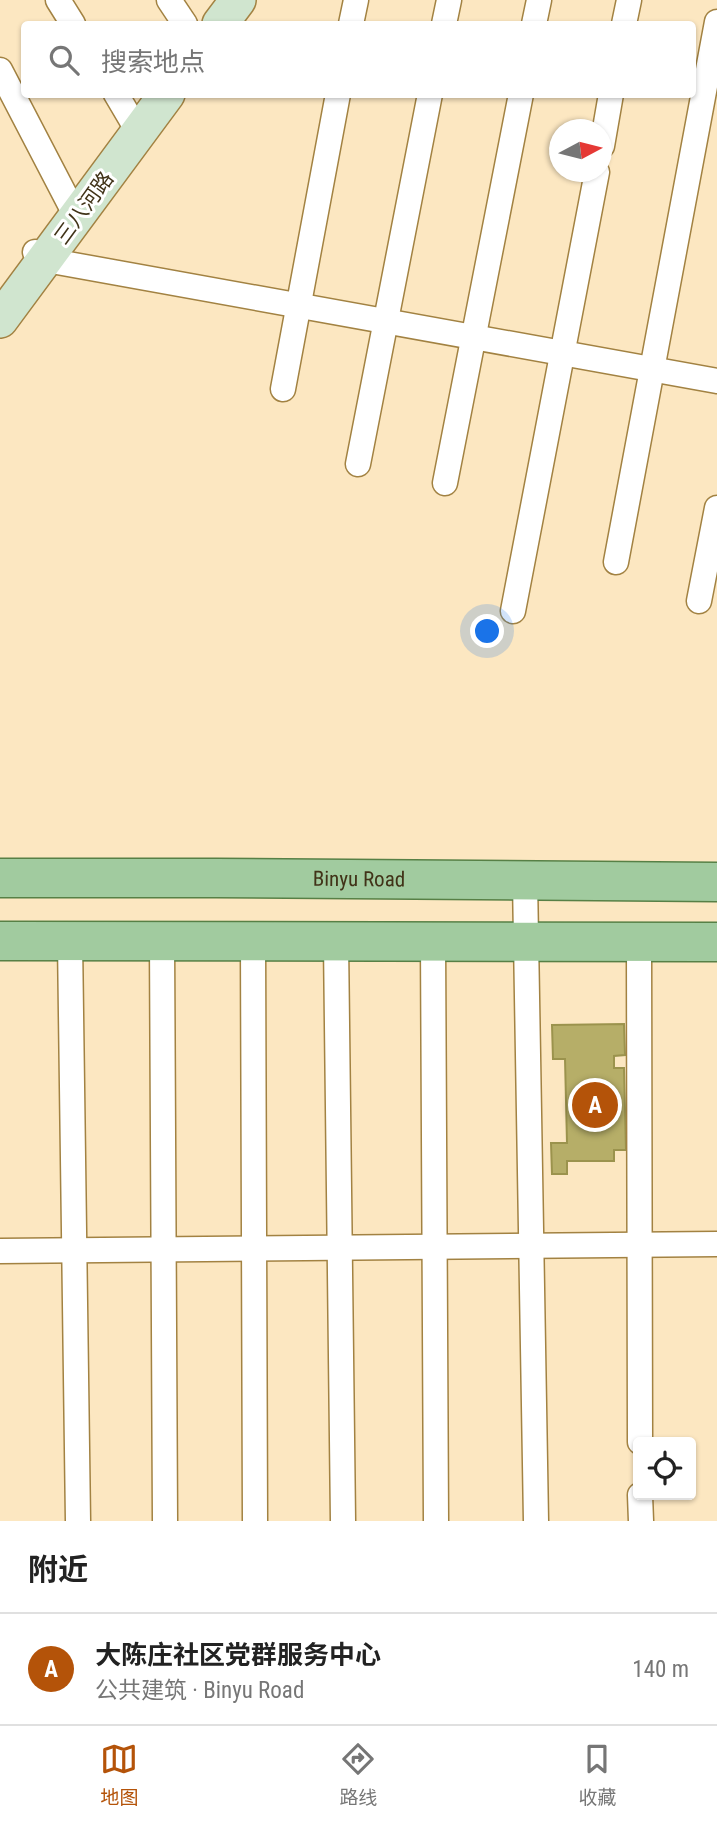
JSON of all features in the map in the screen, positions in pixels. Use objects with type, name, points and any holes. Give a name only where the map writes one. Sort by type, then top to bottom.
[{"type":"main road","name":"Binyu Road","points":[[0,878],[717,882]]},
{"type":"main road","points":[[0,941],[717,942]]},
{"type":"street","points":[[58,0],[71,21]]},
{"type":"street","points":[[169,0],[183,21]]},
{"type":"street","points":[[204,21],[220,0]]},
{"type":"street","points":[[222,21],[238,0]]},
{"type":"street","points":[[352,21],[356,0]]},
{"type":"street","points":[[445,21],[449,0]]},
{"type":"street","points":[[535,21],[539,0]]},
{"type":"street","points":[[625,21],[629,0]]},
{"type":"street","points":[[615,562],[717,22]]},
{"type":"street","points":[[0,70],[73,210]]},
{"type":"street","name":"三八河路","points":[[3,304],[73,210],[134,110],[159,98]]},
{"type":"street","points":[[283,388],[337,98]]},
{"type":"street","points":[[358,464],[429,98]]},
{"type":"street","points":[[445,483],[520,98]]},
{"type":"street","points":[[606,119],[610,98]]},
{"type":"street","points":[[513,611],[595,182]]},
{"type":"street","points":[[39,255],[717,381]]},
{"type":"street","points":[[699,601],[717,508]]},
{"type":"street","points":[[525,880],[536,1521]]},
{"type":"street","points":[[70,941],[78,1521]]},
{"type":"street","points":[[162,942],[165,1521]]},
{"type":"street","points":[[253,942],[255,1521]]},
{"type":"street","points":[[336,942],[343,1521]]},
{"type":"street","points":[[433,942],[436,1521]]},
{"type":"street","points":[[639,942],[640,1437]]},
{"type":"street","points":[[0,1251],[717,1244]]},
{"type":"street","points":[[640,1500],[640,1521]]},
{"type":"building","points":[[624,1024],[625,1055],[614,1056],[614,1068],[624,1068],[626,1150],[614,1150],[614,1161],[567,1161],[567,1174],[552,1174],[551,1143],[567,1143],[565,1059],[553,1059],[552,1025]]},
{"type":"place","name":"大陈庄社区党群服务中心","points":[[595,1105]]}]
